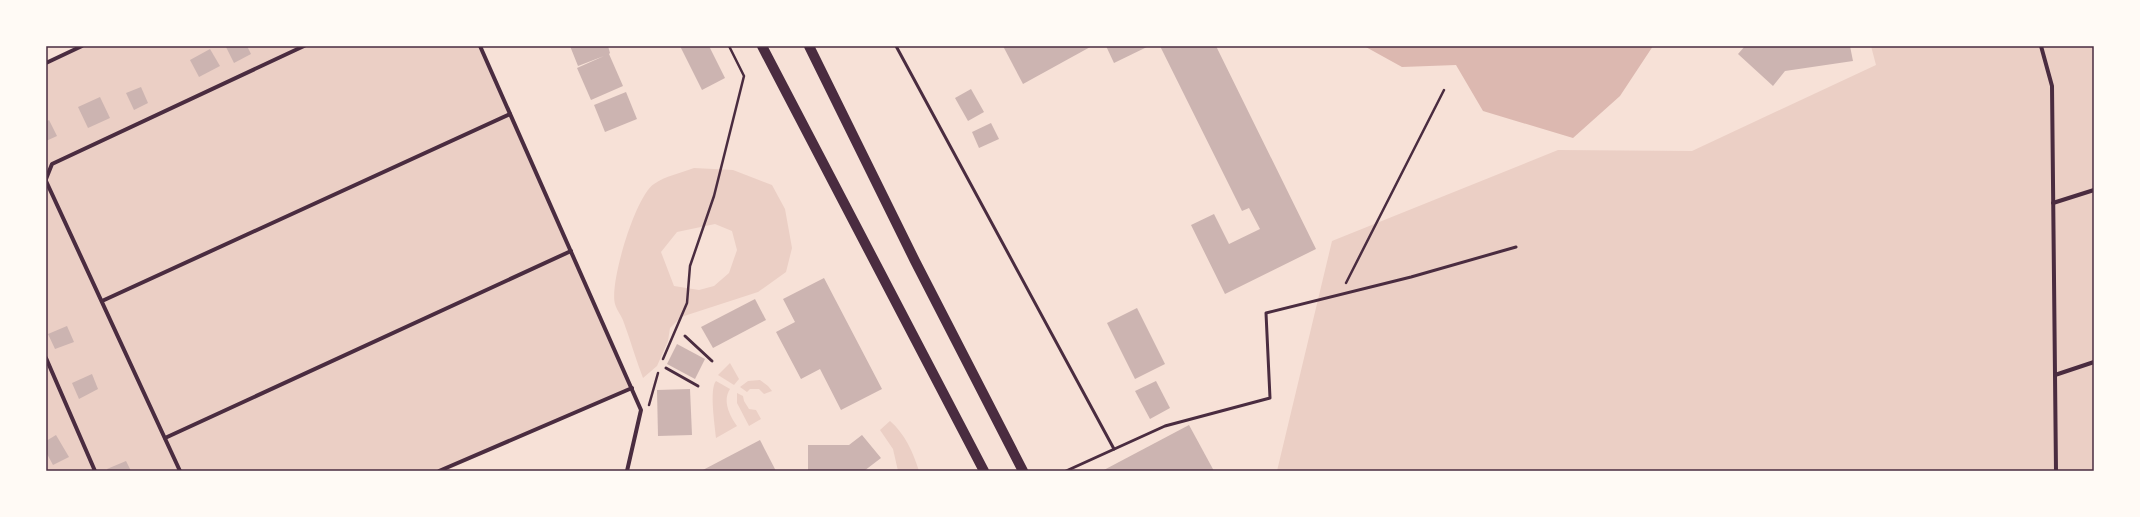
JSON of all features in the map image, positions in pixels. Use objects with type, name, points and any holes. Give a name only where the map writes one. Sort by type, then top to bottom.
[{"type":"main road","points":[[762,46],[984,471]]},
{"type":"main road","points":[[809,46],[915,261],[1023,471]]},
{"type":"street","points":[[46,63],[82,46]]},
{"type":"street","points":[[180,471],[46,180],[52,164],[304,46]]},
{"type":"street","points":[[480,46],[641,410],[627,471]]},
{"type":"street","points":[[2041,46],[2052,86],[2056,471]]},
{"type":"street","points":[[102,301],[510,114]]},
{"type":"street","points":[[2053,203],[2094,190]]},
{"type":"street","points":[[165,438],[571,251]]},
{"type":"street","points":[[46,358],[95,471]]},
{"type":"street","points":[[2055,375],[2094,362]]},
{"type":"street","points":[[439,471],[632,388]]},
{"type":"lane","points":[[896,46],[1114,449]]},
{"type":"lane","points":[[1066,471],[1165,426],[1270,398],[1266,313],[1411,277],[1516,247]]},
{"type":"lane","points":[[685,336],[712,361]]},
{"type":"lane","points":[[666,368],[698,386]]},
{"type":"path","points":[[662,363],[687,303],[690,266],[714,196],[744,76],[729,46]]},
{"type":"path","points":[[1340,295],[1444,90]]},
{"type":"path","points":[[639,419],[649,408],[659,371]]},
{"type":"shaded area","points":[[82,46],[480,46],[632,388],[445,471],[46,471],[46,63]]},
{"type":"shaded area","points":[[1364,46],[1653,46],[1620,96],[1573,138],[1483,111],[1456,65],[1402,67]]},
{"type":"shaded area","points":[[1871,46],[2094,46],[2094,471],[1277,471],[1332,241],[1558,150],[1692,151],[1876,65]]},
{"type":"shaded area","points":[[694,168],[733,170],[772,185],[785,209],[792,248],[786,272],[758,292],[681,317],[670,328],[668,341],[657,366],[643,378],[623,320],[615,304],[614,293],[620,260],[632,221],[639,204],[647,191],[658,181]],"holes":[[[715,224],[732,231],[737,250],[729,273],[714,286],[699,290],[674,286],[661,252],[677,232]]]},
{"type":"shaded area","points":[[730,363],[739,379],[734,385],[718,375]]},
{"type":"shaded area","points":[[760,380],[772,391],[764,394],[759,389],[750,389],[747,392],[740,387],[748,381]]},
{"type":"shaded area","points":[[716,381],[730,389],[727,403],[732,418],[737,426],[716,438],[713,392]]},
{"type":"shaded area","points":[[737,393],[743,396],[749,409],[756,410],[761,419],[749,426],[737,403]]},
{"type":"shaded area","points":[[890,421],[908,444],[919,471],[898,471],[893,449],[880,430]]},
{"type":"building","points":[[247,46],[251,54],[234,63],[226,47]]},
{"type":"building","points":[[570,46],[608,46],[609,54],[623,86],[591,100],[577,68],[604,56],[578,66]]},
{"type":"building","points":[[680,46],[709,46],[725,78],[702,90]]},
{"type":"building","points":[[1003,46],[1092,46],[1023,84]]},
{"type":"building","points":[[1106,46],[1149,46],[1114,63]]},
{"type":"building","points":[[1160,46],[1216,46],[1316,249],[1225,294],[1191,225],[1214,214],[1229,244],[1260,229],[1249,208],[1242,211]]},
{"type":"building","points":[[1745,46],[1850,46],[1853,61],[1785,71],[1773,86],[1738,54]]},
{"type":"building","points":[[210,49],[220,66],[199,77],[190,60]]},
{"type":"building","points":[[141,87],[148,103],[134,110],[126,93]]},
{"type":"building","points":[[971,89],[984,112],[968,121],[955,98]]},
{"type":"building","points":[[626,92],[637,119],[605,132],[594,105]]},
{"type":"building","points":[[100,97],[110,118],[88,128],[78,107]]},
{"type":"building","points":[[49,120],[57,136],[46,141],[46,122]]},
{"type":"building","points":[[991,123],[999,139],[979,148],[972,132]]},
{"type":"building","points":[[824,278],[882,389],[841,410],[820,369],[801,379],[776,332],[795,322],[783,299]]},
{"type":"building","points":[[755,299],[766,320],[713,348],[701,327]]},
{"type":"building","points":[[1137,308],[1165,364],[1135,379],[1107,323]]},
{"type":"building","points":[[67,326],[74,342],[55,349],[48,334]]},
{"type":"building","points":[[677,344],[705,359],[695,379],[667,364]]},
{"type":"building","points":[[92,374],[98,389],[79,399],[72,383]]},
{"type":"building","points":[[1156,381],[1170,408],[1150,419],[1135,391]]},
{"type":"building","points":[[690,389],[692,435],[658,436],[657,390]]},
{"type":"building","points":[[1189,425],[1214,471],[1102,471]]},
{"type":"building","points":[[56,435],[69,457],[53,465],[46,452],[46,441]]},
{"type":"building","points":[[862,435],[881,458],[864,471],[808,471],[808,445],[849,445]]},
{"type":"building","points":[[760,440],[776,471],[701,471]]},
{"type":"building","points":[[126,461],[131,471],[108,471],[107,469]]}]
